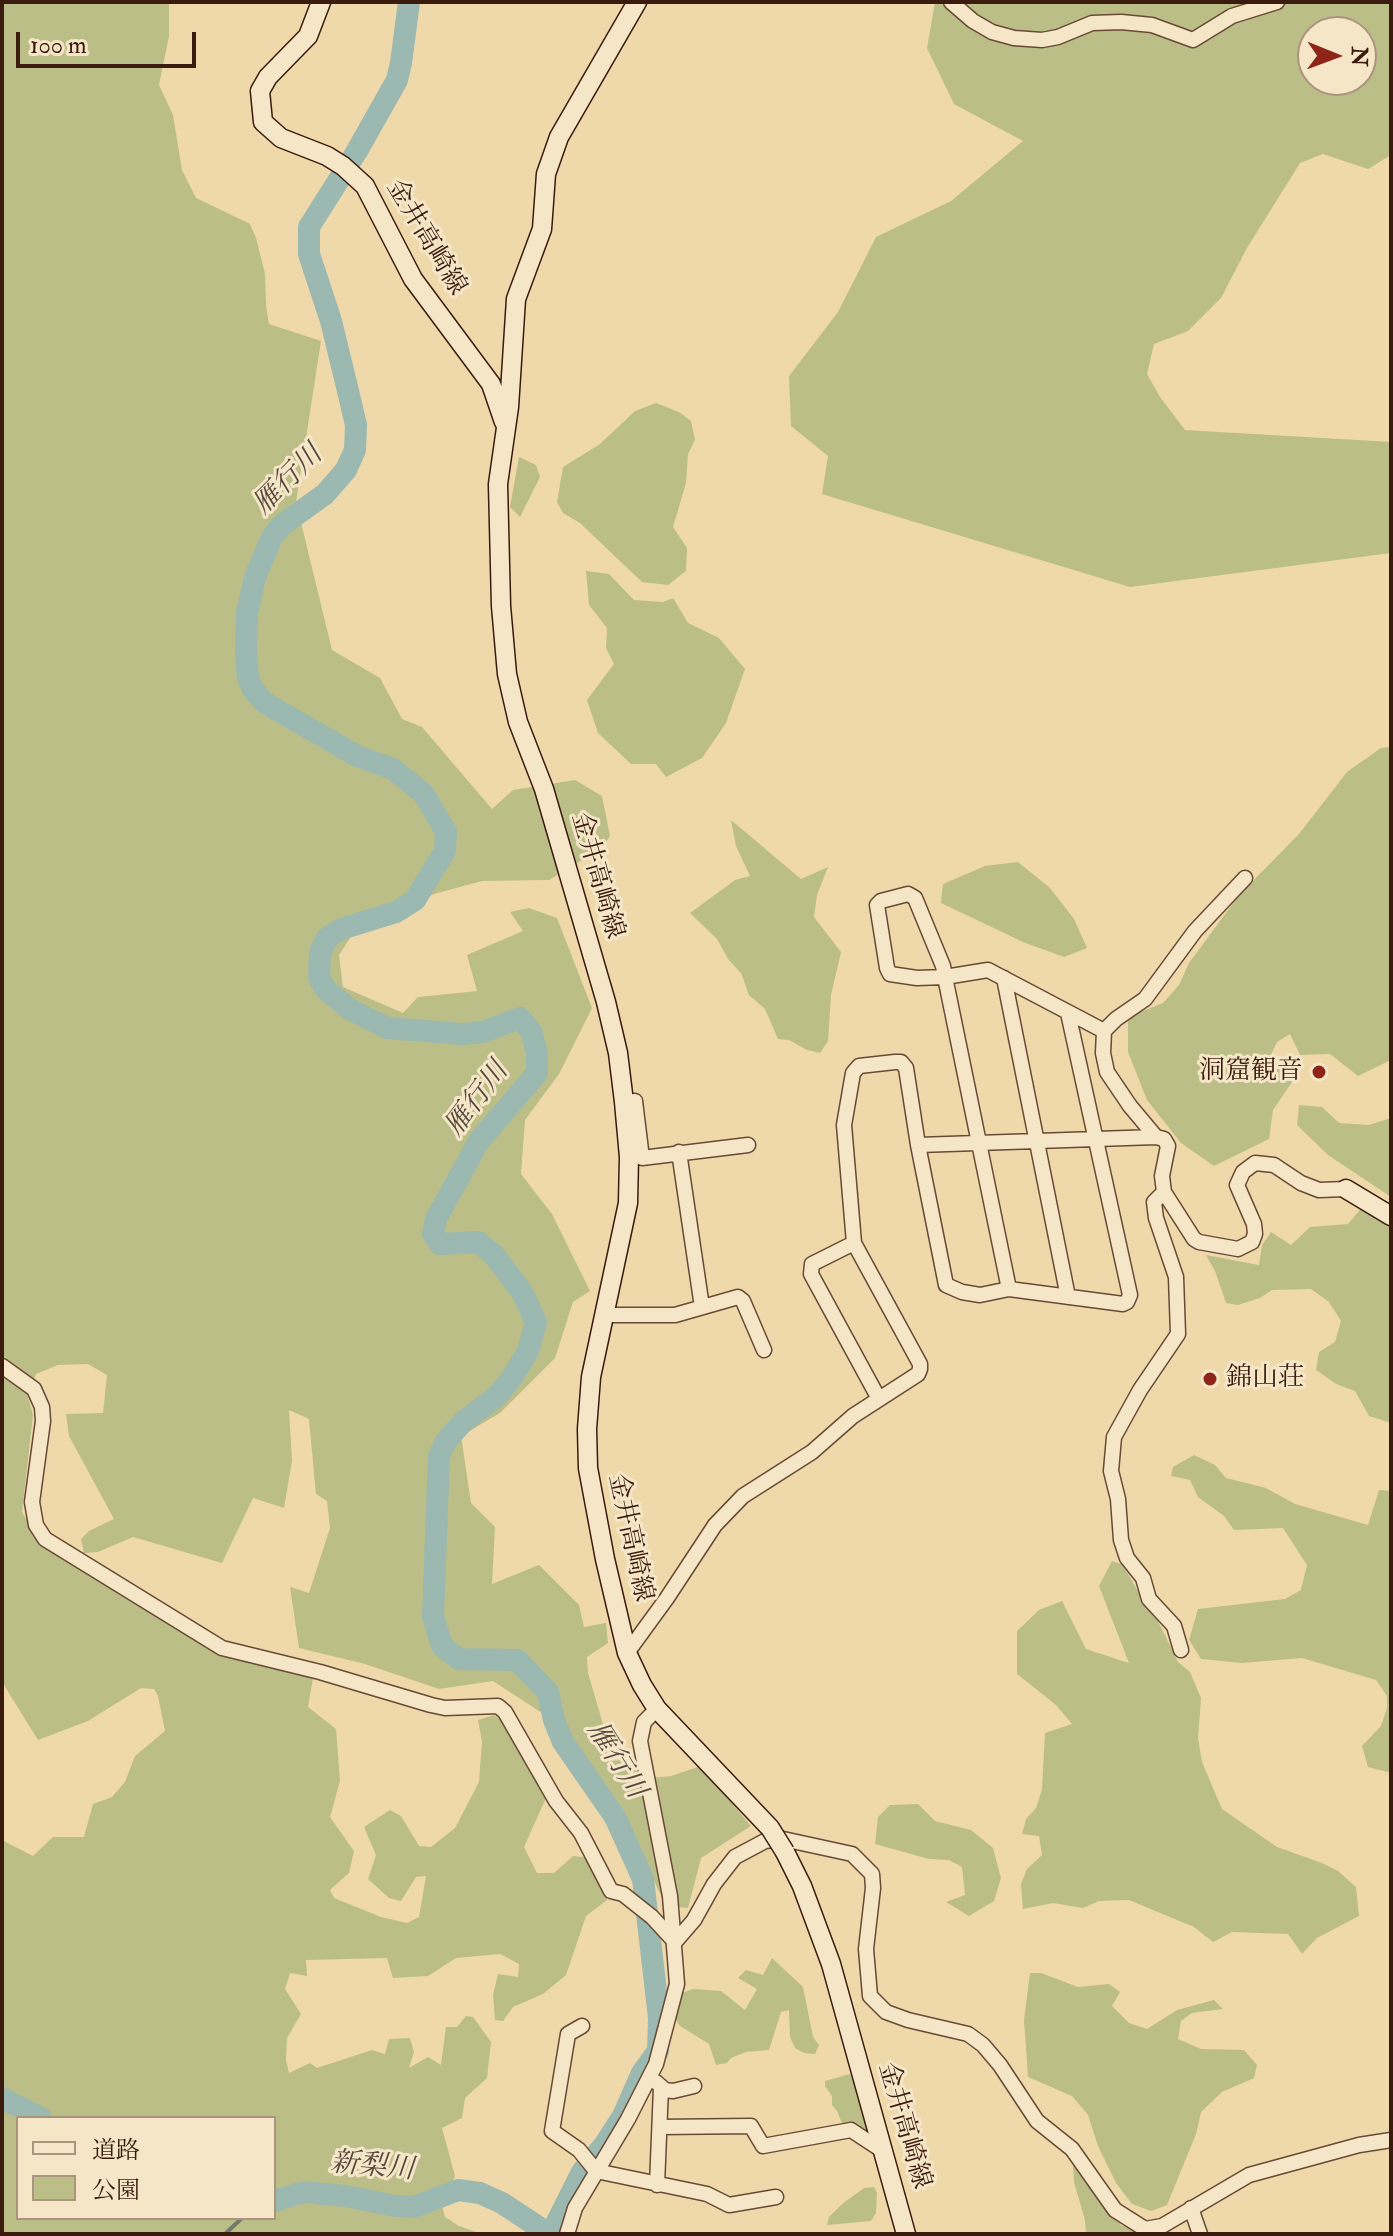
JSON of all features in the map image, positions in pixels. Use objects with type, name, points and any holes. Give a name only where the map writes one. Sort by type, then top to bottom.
[{"type":"main road","name":"金井高崎線","points":[[321,2],[308,36],[268,77],[260,91],[263,122],[268,130],[281,138],[327,156],[354,174],[374,200],[413,279],[491,384],[505,424],[498,484],[501,606],[507,674],[518,722],[544,789],[606,1002],[618,1053],[624,1102],[629,1157],[628,1203],[591,1377],[588,1468],[627,1653],[657,1709],[770,1828],[802,1886],[831,1964],[906,2234]]},
{"type":"main road","points":[[505,424],[509,407],[516,299],[542,229],[546,174],[559,137],[637,2]]},
{"type":"main road","points":[[1346,1189],[1391,1216]]},
{"type":"street","points":[[951,2],[992,32],[1014,38],[1042,40],[1092,23],[1121,22],[1152,25],[1193,40],[1232,16],[1277,2]]},
{"type":"street","points":[[1156,1137],[1107,1072],[1103,1053],[1104,1031],[1145,999],[1195,931],[1245,878]]},
{"type":"street","points":[[1009,1289],[945,977],[915,898],[908,894],[878,902],[876,909],[888,972],[894,976],[945,977],[983,969],[1104,1031]]},
{"type":"street","points":[[1004,978],[1068,1297]]},
{"type":"street","points":[[627,1653],[715,1525],[743,1496],[812,1452],[853,1416],[918,1374],[920,1364],[854,1243],[844,1125],[853,1073],[859,1066],[895,1062],[904,1065],[946,1285],[980,1295],[1009,1289],[1123,1304],[1129,1300],[1068,1013]]},
{"type":"street","points":[[624,1102],[635,1101],[642,1158],[748,1145]]},
{"type":"street","points":[[918,1145],[1164,1139],[1168,1146],[1162,1176],[1164,1192],[1194,1239],[1238,1249],[1252,1242],[1255,1234],[1254,1224],[1237,1185],[1238,1178],[1255,1163],[1274,1165],[1301,1183],[1319,1190],[1346,1189]]},
{"type":"street","points":[[679,1152],[702,1307]]},
{"type":"street","points":[[1164,1192],[1154,1202],[1156,1218],[1176,1277],[1178,1334],[1140,1390],[1114,1437],[1111,1471],[1118,1499],[1121,1540],[1127,1558],[1143,1578],[1149,1599],[1174,1626],[1181,1650]]},
{"type":"street","points":[[854,1243],[812,1264],[811,1274],[879,1399]]},
{"type":"street","points":[[603,1315],[675,1315],[738,1297],[743,1301],[764,1350]]},
{"type":"street","points":[[2,1366],[34,1389],[42,1407],[43,1421],[32,1502],[36,1525],[45,1539],[222,1648],[445,1708],[498,1706],[505,1712],[556,1801],[581,1833],[611,1891],[623,1894],[652,1917],[675,1942]]},
{"type":"street","points":[[657,1709],[644,1722],[640,1741],[670,1896],[677,1984],[655,2082],[660,2127],[657,2185]]},
{"type":"street","points":[[675,1942],[694,1920],[714,1884],[735,1857],[765,1841],[783,1839],[852,1854],[872,1874],[866,1949],[870,1996],[886,2012],[968,2034],[983,2045],[1037,2121],[1072,2149],[1115,2210],[1145,2229],[1162,2226],[1249,2175],[1359,2145],[1391,2140]]},
{"type":"street","points":[[582,2026],[568,2034],[552,2131],[588,2161],[657,2185],[707,2194],[729,2205],[776,2197]]},
{"type":"street","points":[[655,2082],[673,2091],[694,2086]]},
{"type":"street","points":[[567,2234],[588,2161],[628,2119],[655,2082]]},
{"type":"street","points":[[660,2127],[751,2126],[763,2146],[851,2130],[883,2151]]},
{"type":"street","points":[[1191,2208],[1200,2234]]},
{"type":"green space","points":[[2,2],[169,2],[169,36],[159,85],[173,115],[182,170],[196,198],[250,224],[265,274],[269,324],[321,341],[296,502],[332,650],[380,678],[402,719],[422,727],[492,809],[513,790],[575,780],[602,796],[610,836],[602,848],[549,880],[482,881],[434,894],[354,932],[339,955],[343,987],[403,1013],[418,997],[477,991],[467,955],[523,931],[510,912],[529,908],[557,918],[592,1008],[559,1074],[525,1120],[521,1174],[552,1214],[590,1291],[573,1302],[555,1358],[500,1413],[461,1436],[471,1503],[495,1527],[492,1584],[539,1565],[579,1605],[584,1627],[606,1623],[608,1643],[587,1657],[588,1673],[603,1724],[608,1761],[637,1759],[663,1900],[607,1789],[568,1730],[493,1681],[439,1689],[365,1664],[299,1648],[290,1587],[309,1593],[330,1528],[327,1501],[316,1494],[309,1419],[289,1410],[292,1461],[284,1508],[253,1498],[222,1563],[133,1537],[98,1552],[84,1553],[81,1539],[89,1531],[114,1519],[69,1436],[66,1414],[103,1413],[107,1375],[88,1364],[58,1365],[36,1374],[27,1394],[33,1415],[22,1512],[41,1544],[222,1653],[313,1678],[308,1707],[336,1729],[340,1781],[330,1817],[354,1851],[349,1873],[330,1890],[334,1898],[381,1917],[407,1923],[419,1917],[426,1876],[416,1877],[401,1901],[389,1898],[368,1879],[376,1855],[364,1827],[390,1810],[401,1816],[419,1846],[431,1847],[455,1828],[479,1782],[482,1742],[478,1720],[494,1715],[511,1727],[546,1798],[524,1847],[537,1873],[554,1873],[573,1856],[591,1858],[607,1900],[586,1916],[566,1975],[543,1994],[513,2007],[503,2021],[495,2020],[493,1995],[498,1974],[518,1977],[519,1964],[500,1954],[456,1958],[428,1976],[393,1978],[387,1958],[306,1960],[307,1976],[290,1973],[285,1989],[301,2014],[287,2038],[289,2073],[310,2063],[317,2068],[372,2050],[385,2054],[389,2039],[410,2038],[414,2052],[409,2068],[428,2057],[441,2065],[446,2027],[457,2027],[466,2016],[473,2017],[491,2042],[487,2078],[465,2098],[462,2118],[442,2128],[455,2176],[442,2205],[445,2217],[459,2226],[492,2234],[2,2234],[2,1840],[33,1856],[53,1837],[84,1837],[93,1804],[112,1797],[125,1782],[135,1756],[165,1731],[158,1696],[154,1689],[141,1688],[88,1721],[38,1740],[2,1682]]},
{"type":"green space","points":[[935,2],[1391,2],[1391,155],[1368,169],[1323,154],[1300,163],[1247,248],[1221,298],[1188,331],[1154,344],[1147,374],[1185,430],[1391,442],[1391,553],[1130,587],[822,494],[828,456],[791,426],[789,376],[838,312],[876,237],[951,201],[1023,141],[954,104],[927,48]]},
{"type":"green space","points":[[656,403],[679,412],[691,421],[695,440],[688,454],[686,483],[673,527],[687,548],[686,571],[668,585],[642,582],[580,523],[563,513],[557,502],[563,467],[600,444],[635,411]]},
{"type":"green space","points":[[519,457],[536,465],[540,477],[520,517],[510,507]]},
{"type":"green space","points":[[586,571],[609,574],[634,600],[663,602],[673,598],[688,623],[719,638],[745,669],[726,723],[702,758],[666,777],[656,764],[631,764],[598,733],[587,700],[614,664],[606,648],[607,628],[589,605]]},
{"type":"green space","points":[[1391,747],[1391,1060],[1358,1076],[1330,1054],[1300,1055],[1290,1034],[1277,1042],[1270,1057],[1292,1082],[1273,1110],[1269,1139],[1214,1166],[1181,1143],[1147,1100],[1128,1052],[1128,1017],[1163,1003],[1179,985],[1189,963],[1240,894],[1299,834],[1347,772],[1381,748]]},
{"type":"green space","points":[[731,820],[801,879],[828,867],[817,895],[814,917],[841,952],[831,995],[828,1041],[820,1053],[789,1040],[778,1039],[765,1009],[749,995],[741,973],[728,959],[717,939],[690,913],[735,880],[750,876],[736,846]]},
{"type":"green space","points":[[1018,862],[1050,888],[1074,919],[1087,948],[1064,957],[1023,942],[941,903],[943,884],[985,866]]},
{"type":"green space","points":[[1299,1105],[1322,1107],[1339,1123],[1369,1125],[1391,1118],[1391,1197],[1328,1155],[1297,1125]]},
{"type":"green space","points":[[1364,1205],[1391,1226],[1391,1423],[1369,1416],[1355,1391],[1336,1384],[1316,1370],[1319,1352],[1335,1342],[1341,1321],[1329,1302],[1311,1289],[1272,1290],[1260,1298],[1238,1305],[1226,1303],[1206,1255],[1259,1265],[1262,1245],[1271,1232],[1291,1245],[1310,1227],[1348,1224]]},
{"type":"green space","points":[[1194,1455],[1215,1465],[1226,1478],[1266,1488],[1295,1504],[1368,1525],[1379,1490],[1391,1491],[1391,1773],[1368,1767],[1362,1746],[1381,1726],[1387,1708],[1387,1696],[1376,1680],[1302,1658],[1242,1663],[1201,1659],[1189,1640],[1198,1609],[1285,1599],[1301,1590],[1307,1565],[1283,1528],[1234,1530],[1224,1516],[1198,1497],[1190,1480],[1171,1476],[1173,1467]]},
{"type":"green space","points":[[1112,1561],[1123,1565],[1157,1619],[1178,1662],[1190,1672],[1201,1698],[1198,1738],[1202,1762],[1222,1809],[1277,1847],[1338,1871],[1356,1887],[1359,1916],[1317,1938],[1302,1954],[1288,1934],[1232,1932],[1213,1942],[1194,1927],[1129,1900],[1099,1901],[1083,1908],[1053,1903],[1023,1909],[1021,1884],[1027,1869],[1042,1855],[1039,1836],[1022,1834],[1026,1819],[1036,1808],[1042,1789],[1045,1733],[1072,1724],[1056,1705],[1017,1674],[1017,1631],[1039,1610],[1062,1601],[1086,1649],[1129,1663],[1099,1586]]},
{"type":"green space","points":[[701,1766],[751,1826],[701,1858],[688,1908],[677,1907],[651,1778],[671,1776]]},
{"type":"green space","points":[[918,1804],[935,1821],[971,1830],[993,1848],[1001,1878],[994,1901],[969,1916],[946,1902],[965,1895],[962,1867],[949,1860],[929,1859],[875,1844],[878,1817],[890,1805]]},
{"type":"green space","points":[[772,1958],[803,1987],[813,2037],[819,2045],[815,2054],[795,2048],[790,2037],[789,2010],[781,2012],[769,2050],[746,2052],[727,2063],[716,2065],[709,2044],[680,2026],[674,2017],[682,1993],[693,1989],[721,1991],[745,2010],[757,1989],[738,1978],[746,1970],[763,1975]]},
{"type":"green space","points":[[1030,1973],[1041,1973],[1078,1987],[1109,1984],[1120,1992],[1112,2006],[1129,2023],[1147,2029],[1177,2010],[1214,2000],[1223,2009],[1192,2013],[1181,2021],[1178,2039],[1201,2049],[1244,2050],[1257,2065],[1254,2078],[1222,2092],[1201,2112],[1196,2134],[1167,2205],[1151,2211],[1132,2204],[1116,2183],[1098,2146],[1088,2115],[1072,2096],[1028,2077],[1024,2020]]},
{"type":"green space","points":[[850,2074],[870,2141],[843,2126],[825,2086],[825,2081]]},
{"type":"green space","points":[[1077,2161],[1121,2225],[1139,2232],[1153,2230],[1157,2234],[1086,2234],[1074,2182],[1073,2165]]},
{"type":"green space","points":[[874,2187],[877,2193],[876,2213],[871,2221],[827,2225],[829,2217],[842,2204],[864,2188]]},
{"type":"waterway","name":"雁行川","points":[[409,2],[397,80],[309,227],[309,254],[331,321],[356,425],[355,450],[346,470],[325,494],[282,525],[272,537],[255,577],[247,613],[246,653],[248,678],[253,690],[265,703],[357,756],[393,769],[424,794],[446,832],[445,851],[415,900],[396,912],[341,929],[327,938],[320,953],[319,978],[326,990],[351,1010],[387,1028],[462,1034],[483,1032],[520,1018],[531,1031],[537,1053],[537,1073],[479,1141],[436,1219],[433,1234],[440,1244],[478,1242],[494,1255],[522,1292],[536,1322],[528,1351],[513,1376],[498,1395],[463,1422],[446,1441],[439,1456],[433,1616],[442,1646],[459,1659],[517,1660],[548,1692],[563,1742],[615,1817],[643,1879],[659,2018],[658,2051],[642,2073],[623,2116],[582,2172],[551,2234]]},
{"type":"waterway","name":"新梨川","points":[[2,2098],[37,2116]]},
{"type":"waterway","name":"新梨川","points":[[276,2200],[304,2192],[414,2207],[458,2190],[480,2193],[502,2203],[549,2234]]},
{"type":"waterway","points":[[225,2234],[240,2220]]},
{"type":"place","name":"洞窟観音","points":[[1319,1072]]},
{"type":"place","name":"錦山荘","points":[[1210,1379]]}]
